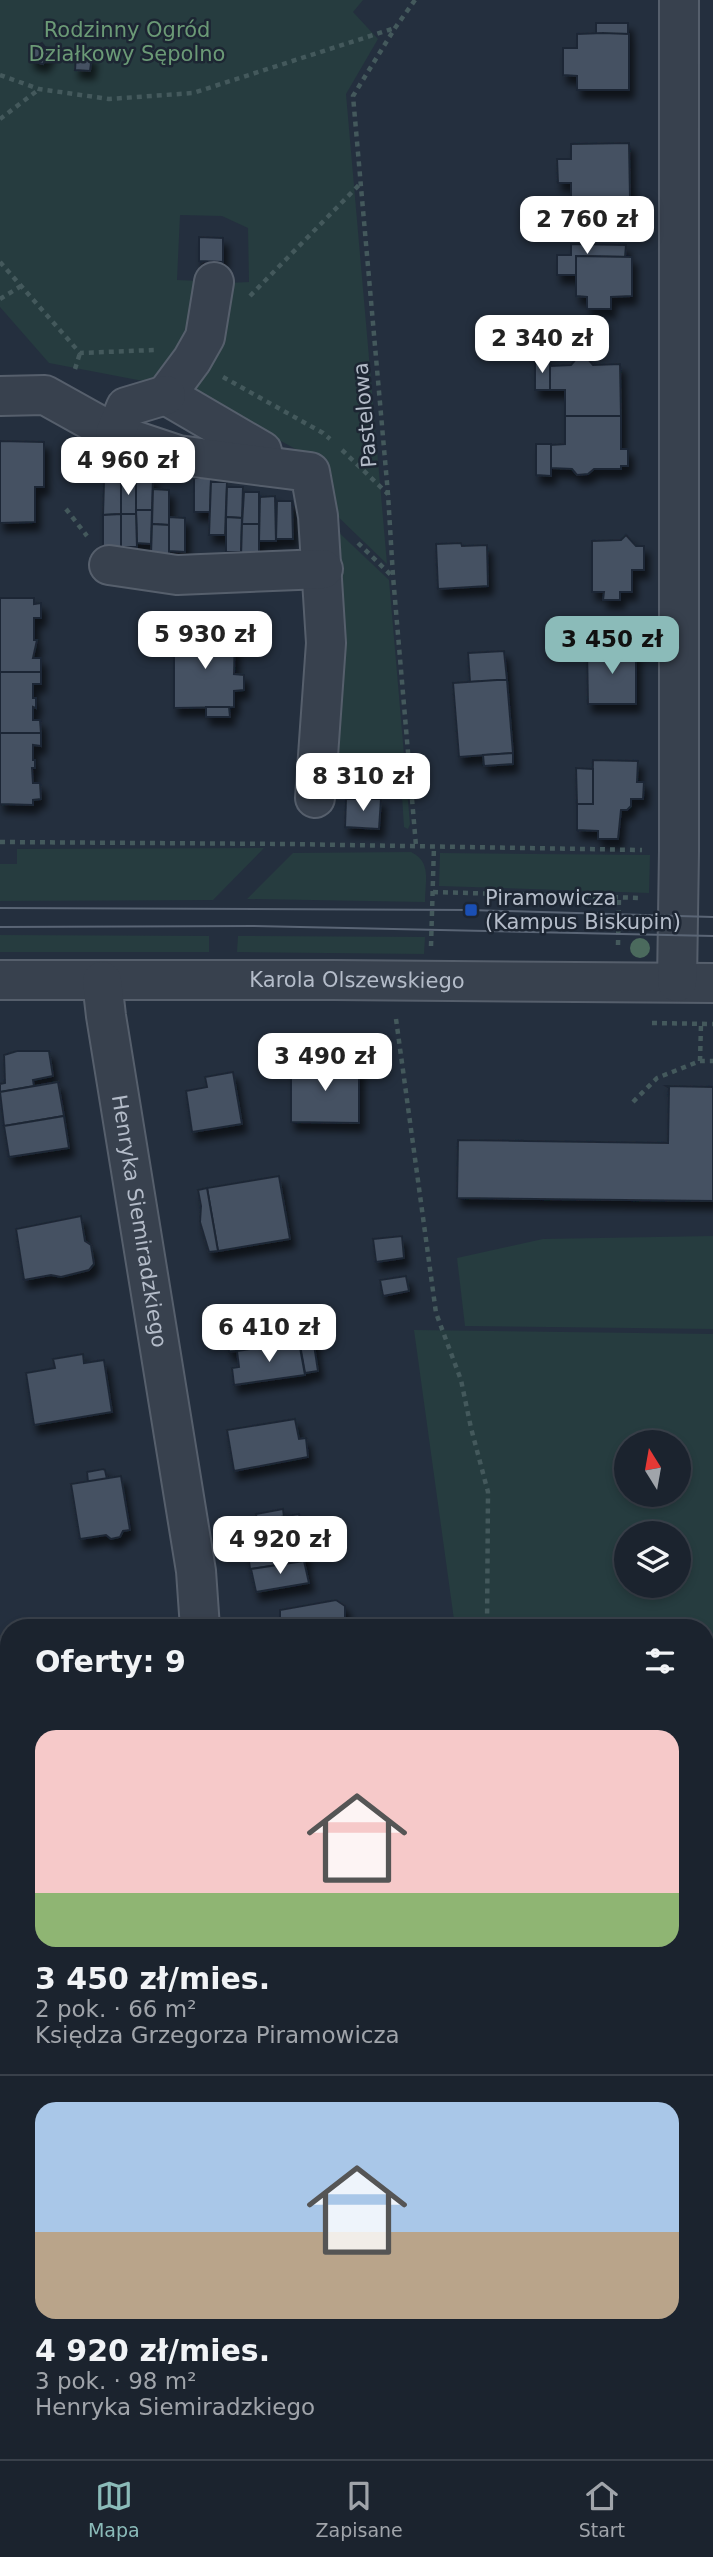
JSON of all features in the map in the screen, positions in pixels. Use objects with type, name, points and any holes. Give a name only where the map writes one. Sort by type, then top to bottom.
[{"type":"street","points":[[679,0],[679,851],[695,983]]},
{"type":"street","points":[[115,435],[126,407],[166,395],[192,360],[205,337],[214,282]]},
{"type":"street","points":[[0,396],[45,395],[115,435],[178,455],[310,472],[323,569],[326,643],[315,798]]},
{"type":"street","points":[[166,395],[262,452],[265,467]]},
{"type":"street","points":[[109,565],[177,575],[323,569]]},
{"type":"street","name":"Karola Olszewskiego","points":[[0,980],[284,979],[695,983]]},
{"type":"street","name":"Henryka Siemiradzkiego","points":[[102,981],[196,1571],[200,1619]]},
{"type":"path","name":"Pastelowa","points":[[415,0],[353,96],[416,846]]},
{"type":"path","points":[[0,75],[39,89],[109,99],[193,93],[395,28]]},
{"type":"path","points":[[0,119],[39,89]]},
{"type":"path","points":[[205,337],[223,324],[360,184]]},
{"type":"path","points":[[0,299],[21,286]]},
{"type":"path","points":[[0,842],[679,851]]},
{"type":"path","points":[[434,846],[431,947],[444,947]]},
{"type":"path","points":[[433,892],[645,898]]},
{"type":"path","points":[[618,951],[619,897]]},
{"type":"path","points":[[396,1018],[436,1313],[461,1380],[488,1492],[487,1619]]},
{"type":"path","points":[[700,1061],[701,1024]]},
{"type":"path","points":[[633,1102],[657,1078],[700,1061],[713,1061]]},
{"type":"green space","name":"Rodzinny Ogród Działkowy Sępolno","points":[[0,0],[363,0],[353,12],[378,39],[346,94],[387,564],[331,510],[316,460],[196,395],[193,380],[228,283],[249,282],[248,228],[222,216],[180,215],[177,280],[199,281],[196,319],[164,375],[143,381],[49,363],[0,307]]},
{"type":"green space","points":[[332,526],[389,580],[410,824],[408,829],[404,827],[402,796],[354,795],[353,785],[334,783]]},
{"type":"green space","points":[[264,848],[213,900],[0,901],[0,864],[17,864],[17,849]]},
{"type":"green space","points":[[411,852],[418,856],[425,867],[425,902],[247,899],[293,853]]},
{"type":"green space","points":[[440,853],[650,855],[649,893],[439,886]]},
{"type":"green space","points":[[0,935],[209,936],[209,952],[0,952]]},
{"type":"green space","points":[[238,936],[425,937],[424,954],[237,952]]},
{"type":"green space","points":[[713,1236],[713,1329],[465,1326],[457,1258],[543,1239]]},
{"type":"green space","points":[[414,1330],[713,1334],[713,1619],[454,1619]]},
{"type":"building","points":[[596,23],[628,23],[628,34],[596,34]]},
{"type":"building","points":[[577,34],[629,34],[629,90],[577,90],[577,76],[563,75],[563,48],[577,48]]},
{"type":"building","points":[[42,43],[50,53],[43,64],[31,61],[30,48]]},
{"type":"building","points":[[76,54],[92,56],[90,71],[75,70]]},
{"type":"building","points":[[629,143],[630,198],[571,198],[571,183],[558,183],[557,159],[571,159],[571,144]]},
{"type":"building","points":[[199,237],[223,238],[223,262],[199,261]]},
{"type":"building","points":[[571,244],[626,245],[625,257],[576,256],[576,275],[557,275],[557,255],[571,255]]},
{"type":"building","points":[[576,256],[632,257],[632,296],[611,297],[611,309],[587,309],[587,297],[576,296]]},
{"type":"building","points":[[535,359],[550,360],[550,390],[535,390]]},
{"type":"building","points":[[576,359],[588,359],[593,365],[620,364],[621,416],[565,416],[565,390],[550,390],[550,366],[571,365]]},
{"type":"building","points":[[565,416],[621,416],[621,449],[628,449],[628,466],[621,466],[621,469],[594,469],[588,474],[577,475],[572,469],[551,468],[550,445],[565,444]]},
{"type":"building","points":[[0,441],[44,442],[44,487],[35,487],[35,522],[0,523]]},
{"type":"building","points":[[536,444],[551,444],[551,476],[536,475]]},
{"type":"building","points":[[136,477],[153,477],[152,510],[136,510]]},
{"type":"building","points":[[194,478],[211,478],[210,512],[194,512]]},
{"type":"building","points":[[121,481],[136,481],[136,514],[121,514]]},
{"type":"building","points":[[121,481],[121,514],[103,515],[104,482]]},
{"type":"building","points":[[211,482],[227,482],[225,535],[209,535]]},
{"type":"building","points":[[227,487],[243,487],[242,518],[226,517]]},
{"type":"building","points":[[153,489],[169,490],[169,525],[152,524]]},
{"type":"building","points":[[244,492],[259,492],[259,524],[242,524]]},
{"type":"building","points":[[275,496],[276,541],[259,541],[260,497]]},
{"type":"building","points":[[277,501],[292,501],[293,539],[276,539]]},
{"type":"building","points":[[136,510],[152,510],[151,544],[137,543]]},
{"type":"building","points":[[121,514],[121,547],[103,547],[103,515]]},
{"type":"building","points":[[121,514],[136,514],[137,547],[121,547]]},
{"type":"building","points":[[169,517],[185,518],[185,552],[169,551]]},
{"type":"building","points":[[226,517],[242,518],[241,552],[226,552]]},
{"type":"building","points":[[152,524],[169,525],[169,556],[151,555]]},
{"type":"building","points":[[242,524],[259,524],[259,557],[241,557]]},
{"type":"building","points":[[626,535],[636,546],[644,546],[644,570],[632,570],[632,592],[620,592],[620,600],[603,600],[604,592],[592,592],[592,541],[621,540]]},
{"type":"building","points":[[461,543],[462,546],[487,545],[488,586],[438,589],[436,544]]},
{"type":"building","points":[[0,598],[34,598],[34,604],[41,603],[41,618],[34,618],[34,640],[37,640],[33,658],[41,658],[41,672],[0,672]]},
{"type":"building","points":[[200,619],[200,634],[174,634],[174,620]]},
{"type":"building","points":[[235,632],[234,674],[244,675],[244,690],[234,691],[234,707],[174,708],[174,634]]},
{"type":"building","points":[[587,649],[636,649],[636,704],[588,704]]},
{"type":"building","points":[[504,651],[507,680],[470,682],[468,653]]},
{"type":"building","points":[[0,672],[41,672],[41,684],[33,684],[36,708],[33,707],[33,720],[40,720],[41,733],[0,733]]},
{"type":"building","points":[[507,680],[513,753],[459,757],[453,683]]},
{"type":"building","points":[[206,707],[229,707],[230,717],[206,717]]},
{"type":"building","points":[[0,733],[41,733],[41,746],[33,745],[35,768],[32,768],[33,783],[40,783],[41,799],[33,800],[33,805],[0,804]]},
{"type":"building","points":[[513,753],[513,764],[484,766],[483,755]]},
{"type":"building","points":[[593,760],[638,761],[637,782],[644,782],[643,799],[631,799],[631,806],[627,810],[621,810],[618,839],[598,839],[598,831],[577,830],[577,804],[592,804]]},
{"type":"building","points":[[576,768],[593,769],[593,804],[577,804]]},
{"type":"building","points":[[346,799],[381,799],[379,829],[345,827]]},
{"type":"building","points":[[17,1051],[49,1051],[53,1076],[33,1080],[34,1086],[0,1092],[0,1084],[5,1083],[4,1055]]},
{"type":"building","points":[[291,1064],[359,1065],[359,1123],[291,1122]]},
{"type":"building","points":[[233,1072],[242,1124],[192,1132],[186,1091],[207,1087],[205,1077]]},
{"type":"building","points":[[58,1082],[64,1116],[4,1126],[0,1092]]},
{"type":"building","points":[[666,1086],[713,1087],[713,1201],[457,1198],[458,1140],[668,1143],[669,1088]]},
{"type":"building","points":[[64,1116],[69,1148],[9,1157],[4,1126]]},
{"type":"building","points":[[279,1176],[290,1239],[218,1251],[207,1188]]},
{"type":"building","points":[[207,1188],[218,1251],[209,1252],[200,1222],[198,1190]]},
{"type":"building","points":[[81,1216],[85,1241],[91,1245],[94,1264],[89,1270],[61,1277],[51,1275],[24,1280],[16,1229]]},
{"type":"building","points":[[402,1236],[404,1258],[376,1262],[373,1239]]},
{"type":"building","points":[[406,1276],[409,1291],[383,1296],[380,1280]]},
{"type":"building","points":[[308,1305],[318,1371],[305,1373],[293,1306]]},
{"type":"building","points":[[293,1306],[299,1342],[229,1352],[224,1317]]},
{"type":"building","points":[[299,1342],[305,1375],[234,1385],[232,1368],[239,1367],[237,1351]]},
{"type":"building","points":[[83,1354],[84,1363],[104,1360],[112,1412],[34,1425],[26,1373],[55,1368],[53,1359]]},
{"type":"building","points":[[295,1419],[299,1439],[306,1438],[308,1457],[234,1471],[227,1430]]},
{"type":"building","points":[[103,1469],[107,1479],[88,1482],[87,1472]]},
{"type":"building","points":[[121,1476],[130,1530],[111,1539],[106,1535],[80,1539],[71,1484]]},
{"type":"building","points":[[283,1509],[284,1517],[257,1521],[256,1514]]},
{"type":"building","points":[[299,1514],[306,1561],[250,1569],[244,1523]]},
{"type":"building","points":[[304,1561],[309,1583],[256,1592],[251,1569]]},
{"type":"building","points":[[336,1600],[345,1606],[345,1619],[280,1619],[280,1610]]},
{"type":"tram line","points":[[0,908],[471,910],[713,917]]},
{"type":"tram line","points":[[0,927],[254,926],[713,936]]},
{"type":"place","name":"Piramowicza (Kampus Biskupin)","points":[[471,910]]}]
